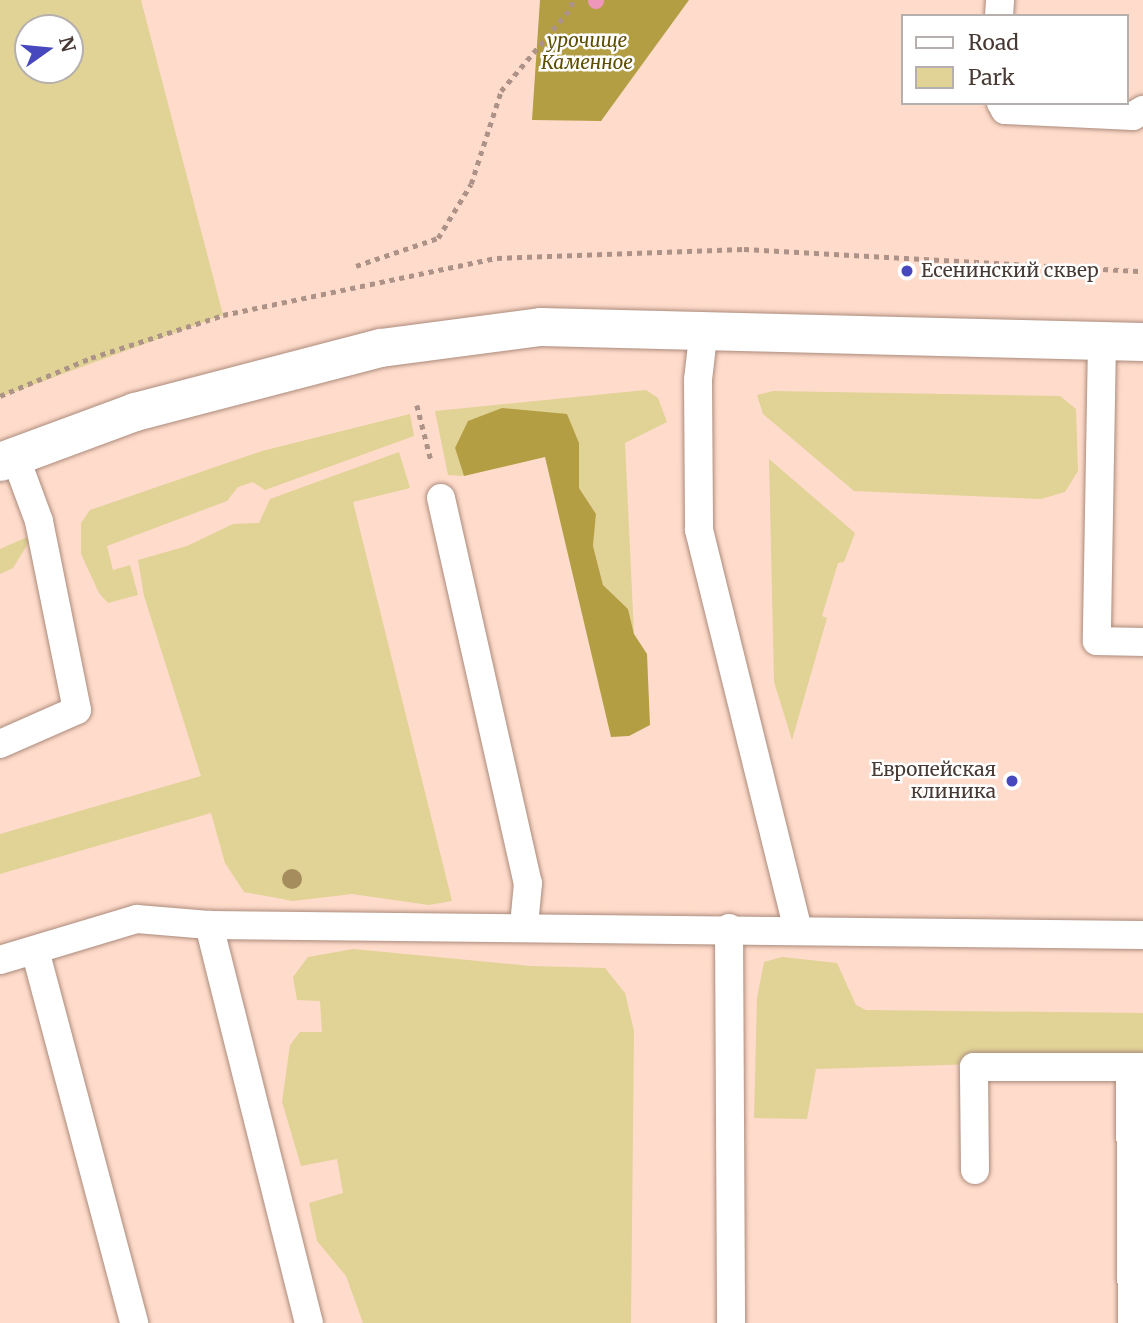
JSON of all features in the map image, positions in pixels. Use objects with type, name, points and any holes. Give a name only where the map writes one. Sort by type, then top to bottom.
[{"type":"street","points":[[8,459],[135,412],[381,348],[541,327],[704,328],[1143,342]]},
{"type":"lane","points":[[1002,105],[1004,110],[1133,116],[1143,110]]},
{"type":"lane","points":[[704,328],[698,380],[699,530],[798,929]]},
{"type":"lane","points":[[1102,341],[1097,641],[1143,642]]},
{"type":"lane","points":[[0,744],[77,710],[39,521],[8,459]]},
{"type":"lane","points":[[441,498],[528,883],[524,925]]},
{"type":"lane","points":[[0,960],[137,919],[209,925],[524,925],[1143,935]]},
{"type":"lane","points":[[209,925],[309,1323]]},
{"type":"lane","points":[[729,928],[731,1323]]},
{"type":"lane","points":[[35,950],[134,1323]]},
{"type":"lane","points":[[975,1170],[974,1068],[1137,1067],[1132,1323]]},
{"type":"path","points":[[356,265],[439,238],[471,184],[501,91],[572,7],[571,0]]},
{"type":"path","points":[[417,405],[432,464]]},
{"type":"green space","points":[[0,0],[141,0],[223,315],[0,397]]},
{"type":"green space","name":"урочище Каменное","points":[[540,0],[689,0],[601,121],[532,120]]},
{"type":"green space","points":[[646,390],[658,398],[667,422],[625,443],[634,634],[628,609],[603,585],[593,546],[596,514],[579,488],[579,443],[455,448],[464,476],[448,475],[435,411]]},
{"type":"green space","points":[[773,391],[1060,396],[1076,409],[1078,471],[1065,492],[1041,499],[854,491],[763,414],[757,395]]},
{"type":"green space","points":[[502,408],[567,414],[579,443],[579,488],[596,514],[593,546],[603,585],[628,609],[634,634],[647,654],[650,725],[629,736],[611,737],[545,457],[464,476],[455,448],[468,421]]},
{"type":"green space","points":[[410,414],[414,436],[265,490],[253,482],[238,487],[227,501],[107,546],[113,570],[130,565],[138,595],[108,603],[99,593],[81,554],[81,523],[90,510],[262,451]]},
{"type":"green space","points":[[399,452],[410,488],[353,502],[452,901],[429,905],[352,894],[293,901],[244,892],[225,863],[211,813],[0,874],[0,834],[201,776],[144,596],[138,560],[187,546],[233,524],[259,523],[270,499]]},
{"type":"green space","points":[[769,459],[855,533],[844,562],[838,563],[822,616],[827,618],[792,740],[774,682]]},
{"type":"green space","points":[[34,534],[13,568],[0,574],[0,549]]},
{"type":"green space","points":[[353,949],[531,966],[605,968],[625,993],[634,1031],[631,1323],[363,1323],[346,1276],[317,1241],[309,1203],[343,1193],[337,1159],[301,1166],[282,1102],[290,1045],[300,1032],[322,1032],[320,1001],[297,1000],[293,977],[308,957]]},
{"type":"green space","points":[[782,957],[837,963],[856,1005],[866,1010],[1143,1013],[1143,1059],[816,1069],[807,1119],[754,1118],[757,998],[764,962]]},
{"type":"place","name":"Есенинский сквер","points":[[907,271]]},
{"type":"place","name":"Европейская клиника","points":[[1012,781]]}]
